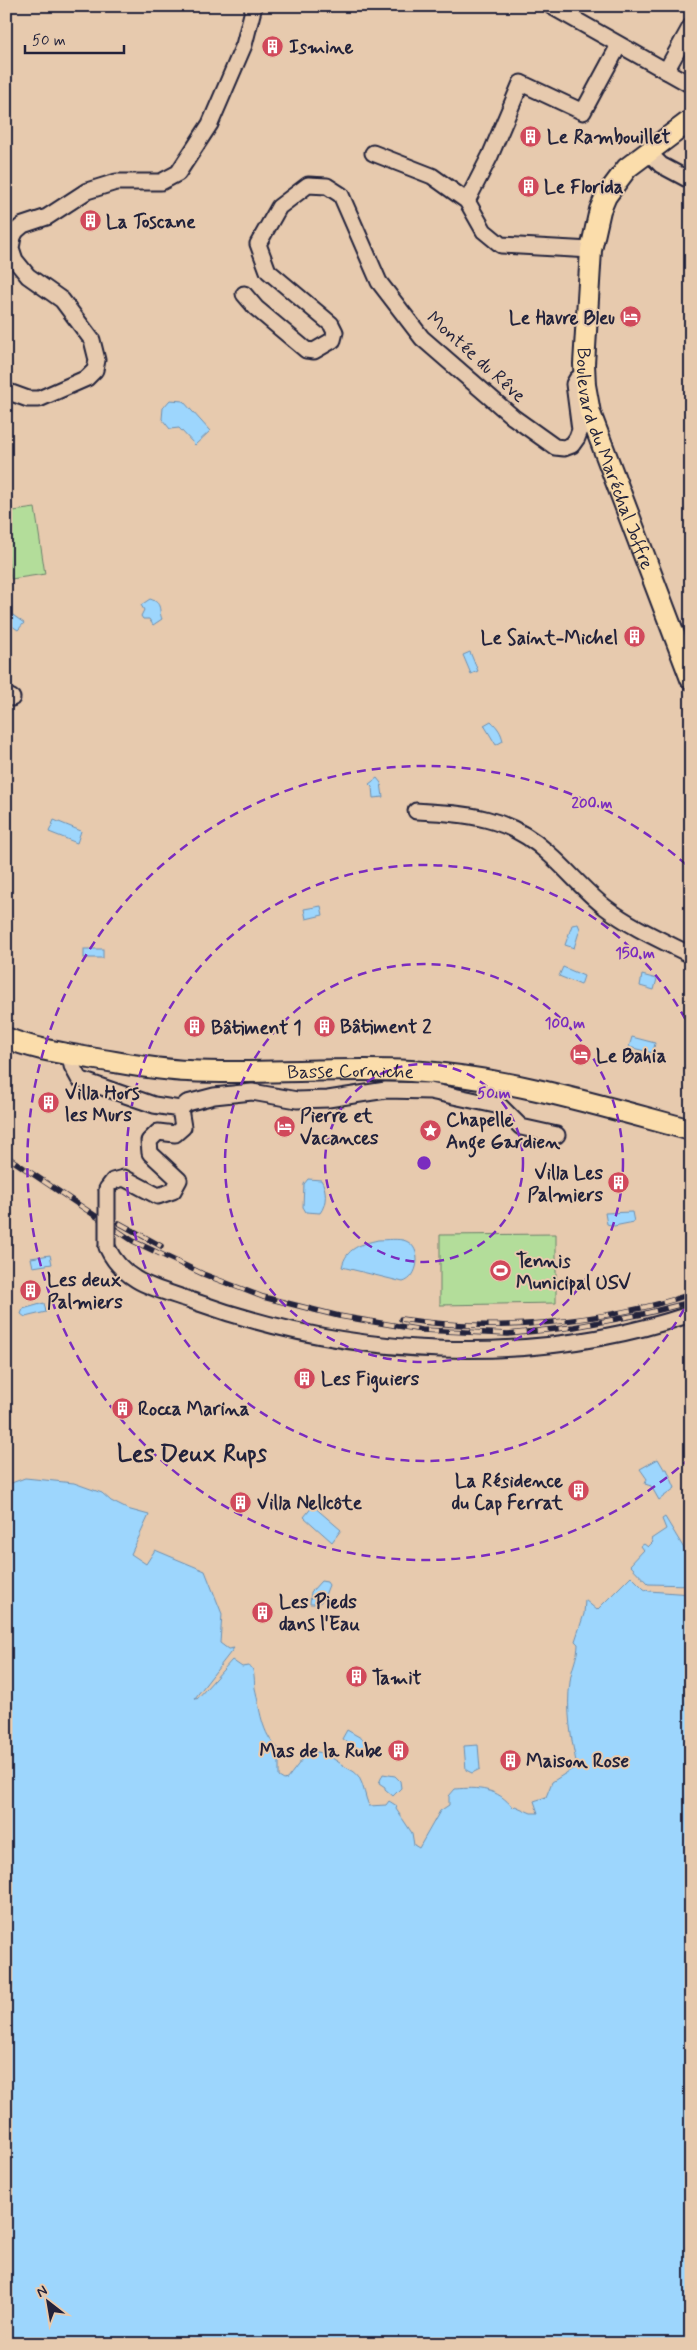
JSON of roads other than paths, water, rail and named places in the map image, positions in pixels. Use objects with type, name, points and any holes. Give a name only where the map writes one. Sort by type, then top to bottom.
[{"type":"main road","name":"Boulevard du Maréchal Joffre","points":[[691,120],[628,168],[606,196],[600,210],[592,250],[584,374],[590,412],[691,679]]},
{"type":"main road","name":"Basse Corniche","points":[[6,1038],[35,1048],[187,1071],[376,1070],[443,1073],[495,1080],[551,1092],[691,1130]]},
{"type":"street","points":[[6,391],[28,399],[39,399],[87,378],[95,370],[97,360],[92,340],[62,300],[28,276],[14,260],[11,248],[16,231],[23,225],[47,217],[87,191],[116,182],[161,182],[178,172],[210,124],[244,45],[254,6]]},
{"type":"street","points":[[551,6],[691,85]]},
{"type":"street","points":[[666,71],[691,26]]},
{"type":"street","points":[[467,201],[490,156],[521,82],[583,112],[619,45]]},
{"type":"street","points":[[648,152],[660,165],[691,181]]},
{"type":"street","points":[[373,153],[432,176],[467,201],[484,231],[501,245],[592,250]]},
{"type":"street","name":"Montée du Rêve","points":[[244,294],[256,308],[306,350],[314,351],[333,340],[335,332],[332,324],[268,271],[258,244],[279,207],[308,186],[327,186],[341,195],[378,282],[422,338],[513,417],[555,446],[564,448],[572,445],[577,438],[580,430],[574,384],[576,378],[584,374]]},
{"type":"street","points":[[416,811],[467,814],[500,823],[520,831],[547,852],[577,883],[605,907],[637,929],[691,955]]},
{"type":"street","points":[[70,1054],[72,1066],[79,1078],[154,1105],[180,1109],[187,1103],[252,1092],[297,1100],[328,1099],[386,1090],[430,1091],[500,1106],[521,1127],[557,1135]]},
{"type":"street","points":[[180,1109],[184,1128],[175,1134],[158,1132],[149,1141],[150,1153],[179,1180],[174,1191],[158,1196],[124,1178],[113,1182],[107,1189],[107,1247],[112,1258],[125,1274],[141,1282],[231,1315],[357,1343],[397,1348],[449,1350],[518,1347],[568,1342],[659,1325],[691,1314]]},
{"type":"water","points":[[170,400],[183,401],[210,431],[195,445],[179,428],[170,429],[162,419],[163,408]]},
{"type":"water","points":[[150,599],[157,603],[162,619],[153,625],[149,619],[143,619],[141,616],[144,610],[141,605]]},
{"type":"water","points":[[10,613],[24,623],[18,630],[6,622],[6,614]]},
{"type":"water","points":[[470,652],[478,671],[471,674],[463,655]]},
{"type":"water","points":[[491,721],[499,730],[503,741],[496,745],[484,725]]},
{"type":"water","points":[[377,778],[381,783],[383,797],[373,798],[372,787],[369,784]]},
{"type":"water","points":[[54,820],[81,831],[77,843],[49,832]]},
{"type":"water","points":[[321,906],[323,915],[306,919],[304,909]]},
{"type":"water","points":[[578,924],[580,929],[574,948],[565,945],[572,925]]},
{"type":"water","points":[[84,949],[103,949],[103,958],[84,958]]},
{"type":"water","points":[[563,967],[584,976],[581,985],[559,976]]},
{"type":"water","points":[[642,975],[657,979],[654,990],[640,986]]},
{"type":"water","points":[[632,1037],[655,1043],[653,1053],[629,1047]]},
{"type":"water","points":[[308,1179],[321,1180],[323,1184],[325,1201],[320,1213],[306,1212],[303,1207],[304,1184]]},
{"type":"water","points":[[632,1212],[634,1222],[614,1226],[607,1224],[605,1213]]},
{"type":"water","points":[[378,1240],[400,1240],[406,1241],[411,1245],[417,1256],[413,1275],[403,1282],[342,1267],[347,1255],[355,1248]]},
{"type":"water","points":[[50,1255],[52,1264],[33,1267],[31,1258]]},
{"type":"water","points":[[44,1303],[46,1312],[25,1317],[21,1314],[23,1309]]},
{"type":"water","points":[[658,1459],[664,1469],[667,1469],[675,1488],[659,1500],[651,1486],[645,1484],[647,1479],[640,1469]]},
{"type":"water","points":[[25,1478],[74,1483],[102,1493],[111,1501],[127,1509],[149,1515],[131,1554],[146,1564],[155,1550],[205,1571],[222,1614],[220,1643],[228,1649],[234,1648],[195,1698],[197,1699],[232,1660],[242,1667],[248,1666],[252,1668],[265,1729],[268,1736],[279,1749],[279,1777],[284,1780],[287,1779],[301,1761],[311,1753],[317,1752],[333,1758],[359,1777],[369,1806],[386,1805],[389,1801],[397,1806],[396,1809],[412,1833],[414,1845],[419,1848],[440,1811],[449,1805],[449,1796],[455,1789],[472,1788],[487,1790],[501,1796],[513,1808],[515,1806],[531,1813],[538,1813],[534,1801],[546,1797],[552,1782],[577,1766],[570,1724],[569,1693],[578,1649],[578,1644],[575,1641],[584,1614],[585,1600],[597,1610],[631,1576],[644,1589],[649,1591],[691,1594],[691,2344],[6,2344],[6,1485]]},
{"type":"water","points":[[313,1506],[341,1530],[332,1542],[304,1517]]},
{"type":"water","points":[[665,1517],[691,1560],[691,1585],[648,1584],[630,1565],[644,1550],[641,1546],[644,1544],[648,1547],[653,1542],[651,1539],[666,1529],[662,1519]]},
{"type":"water","points":[[321,1581],[327,1582],[329,1585],[323,1600],[318,1604],[310,1604],[311,1592]]},
{"type":"water","points":[[347,1730],[368,1742],[364,1753],[342,1739]]},
{"type":"water","points":[[478,1745],[480,1769],[472,1773],[466,1770],[464,1746]]},
{"type":"water","points":[[383,1774],[395,1776],[400,1781],[401,1788],[393,1796],[379,1783]]},
{"type":"railway","points":[[6,1156],[133,1241],[203,1274],[263,1297],[339,1316],[422,1330],[508,1334],[574,1327],[643,1314],[691,1302]]},
{"type":"railway","points":[[119,1223],[161,1246]]},
{"type":"railway","points":[[401,1319],[472,1325],[547,1323],[622,1312],[691,1294]]},
{"type":"place","name":"Ismine","points":[[273,46]]},
{"type":"place","name":"Le Rambouillet","points":[[531,136]]},
{"type":"place","name":"Le Florida","points":[[528,186]]},
{"type":"place","name":"La Toscane","points":[[90,221]]},
{"type":"place","name":"Le Havre Bleu","points":[[631,317]]},
{"type":"place","name":"Le Saint-Michel","points":[[634,637]]},
{"type":"place","name":"Bâtiment 2","points":[[324,1026]]},
{"type":"place","name":"Bâtiment 1","points":[[195,1027]]},
{"type":"place","name":"Le Bahia","points":[[580,1055]]},
{"type":"place","name":"Villa Hors les Murs","points":[[49,1103]]},
{"type":"place","name":"Pierre et Vacances","points":[[284,1126]]},
{"type":"place","name":"Chapelle Ange Gardien","points":[[430,1130]]},
{"type":"place","name":"Villa Les Palmiers","points":[[619,1183]]},
{"type":"place","name":"Tennis Municipal USV","points":[[500,1271]]},
{"type":"place","name":"Les deux Palmiers","points":[[31,1290]]},
{"type":"place","name":"Les Figuiers","points":[[305,1378]]},
{"type":"place","name":"Rocca Marina","points":[[122,1408]]},
{"type":"place","name":"La Résidence du Cap Ferrat","points":[[579,1491]]},
{"type":"place","name":"Villa Nellcôte","points":[[241,1502]]},
{"type":"place","name":"Les Pieds dans l'Eau","points":[[263,1612]]},
{"type":"place","name":"Tamit","points":[[356,1677]]},
{"type":"place","name":"Mas de la Rube","points":[[398,1750]]},
{"type":"place","name":"Maison Rose","points":[[510,1760]]},
{"type":"district","name":"Les Deux Rups","points":[[192,1453]]}]
